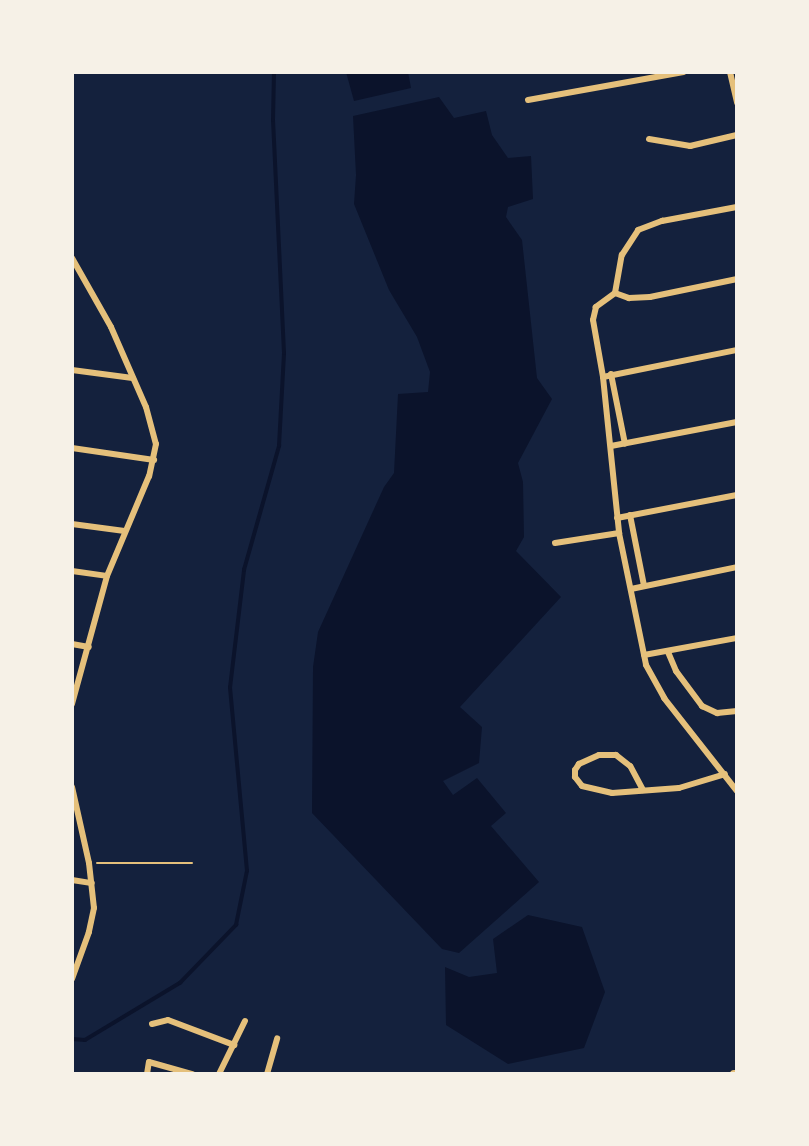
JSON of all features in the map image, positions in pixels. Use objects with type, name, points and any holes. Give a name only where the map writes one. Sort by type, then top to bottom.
[{"type":"street","points":[[528,100],[682,72]]},
{"type":"street","points":[[730,72],[737,103]]},
{"type":"street","points":[[649,139],[690,146],[737,135]]},
{"type":"street","points":[[736,787],[656,687],[644,655],[619,533],[603,377],[593,316],[598,305],[615,293],[620,262],[638,230],[662,220],[737,206]]},
{"type":"street","points":[[72,258],[111,327],[152,424],[154,460],[107,576],[72,704]]},
{"type":"street","points":[[615,293],[629,298],[650,297],[737,279]]},
{"type":"street","points":[[603,377],[737,350]]},
{"type":"street","points":[[72,370],[132,378]]},
{"type":"street","points":[[611,374],[625,444]]},
{"type":"street","points":[[611,446],[737,422]]},
{"type":"street","points":[[72,448],[154,460]]},
{"type":"street","points":[[617,518],[737,495]]},
{"type":"street","points":[[630,515],[644,586]]},
{"type":"street","points":[[72,524],[125,531]]},
{"type":"street","points":[[555,543],[619,533]]},
{"type":"street","points":[[631,589],[737,567]]},
{"type":"street","points":[[72,571],[107,576]]},
{"type":"street","points":[[644,655],[737,638]]},
{"type":"street","points":[[72,644],[89,647]]},
{"type":"street","points":[[668,652],[676,671],[702,706],[717,713],[737,711]]},
{"type":"street","points":[[643,790],[630,766],[616,755],[599,755],[579,764],[575,770],[579,784],[595,791],[643,790],[679,788],[725,774]]},
{"type":"street","points":[[72,787],[89,863],[93,915],[72,979]]},
{"type":"street","points":[[72,880],[92,883]]},
{"type":"street","points":[[72,954],[80,954]]},
{"type":"street","points":[[152,1024],[168,1020],[234,1045]]},
{"type":"street","points":[[219,1074],[245,1021]]},
{"type":"street","points":[[267,1074],[277,1038]]},
{"type":"street","points":[[147,1074],[149,1062],[192,1074]]},
{"type":"path","points":[[89,863],[192,863]]},
{"type":"water","points":[[346,72],[408,72],[411,88],[354,101]]},
{"type":"water","points":[[439,97],[454,118],[486,111],[492,135],[508,158],[531,156],[533,199],[508,207],[506,217],[522,240],[537,378],[552,399],[518,463],[523,482],[524,537],[516,551],[561,597],[460,707],[482,727],[479,763],[443,781],[453,795],[477,778],[506,813],[491,826],[539,882],[459,953],[442,949],[312,813],[313,667],[318,632],[384,487],[394,473],[398,394],[428,392],[430,372],[417,337],[389,290],[354,204],[356,175],[353,116]]},
{"type":"water","points":[[528,915],[582,927],[605,992],[584,1048],[508,1064],[446,1025],[445,967],[469,977],[497,973],[493,939]]},
{"type":"waterway","points":[[72,1039],[85,1040],[180,983],[236,925],[247,871],[230,688],[244,570],[279,446],[284,353],[273,120],[274,72]]}]
